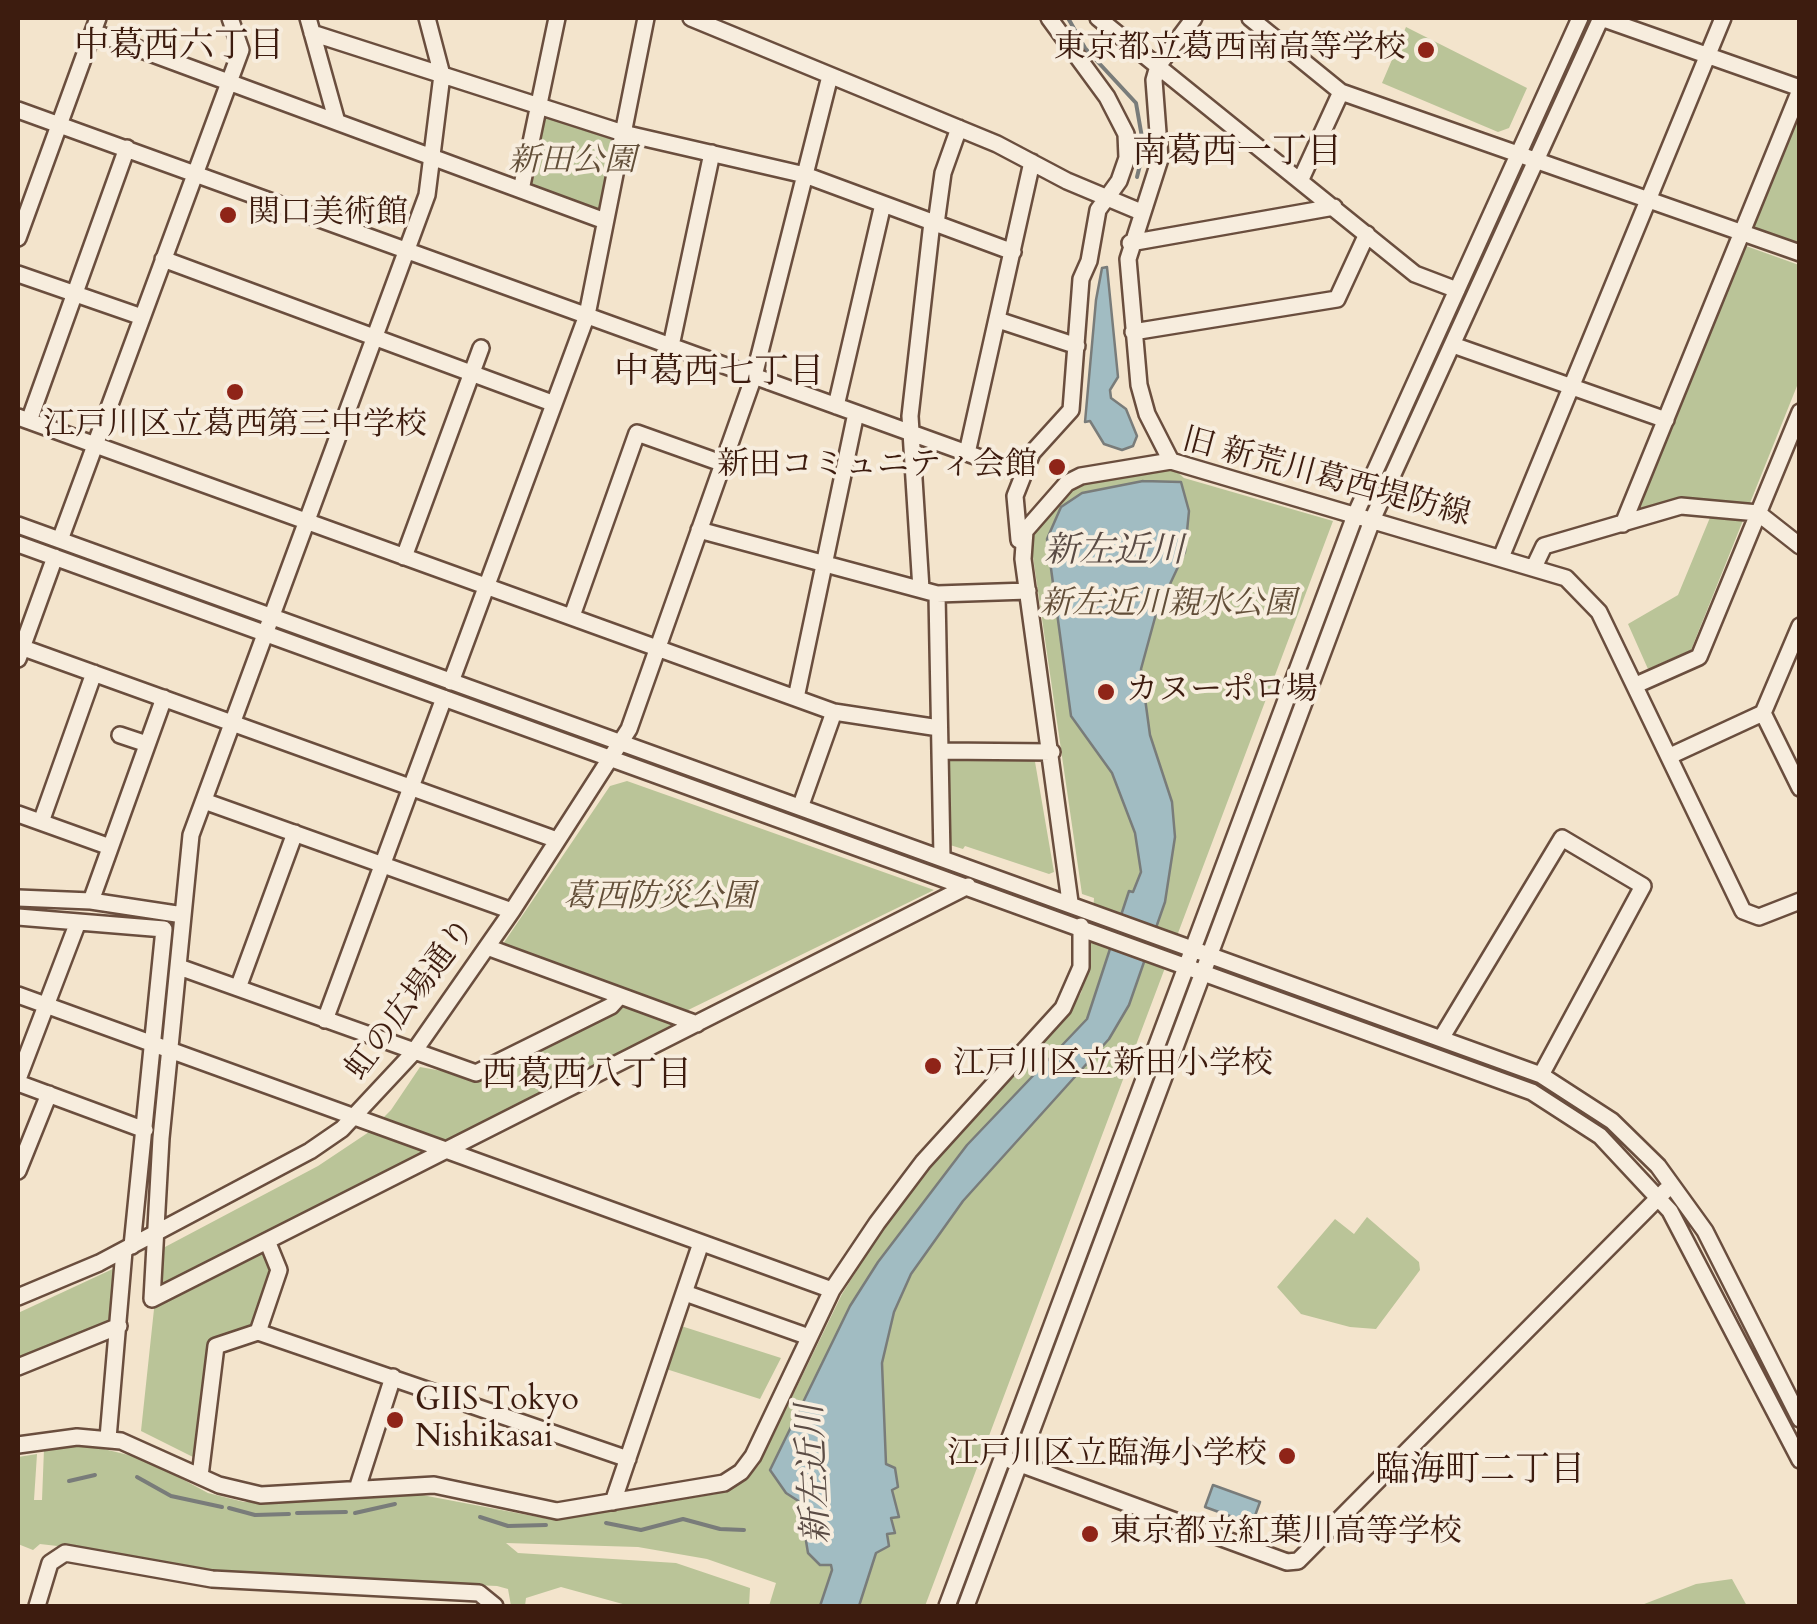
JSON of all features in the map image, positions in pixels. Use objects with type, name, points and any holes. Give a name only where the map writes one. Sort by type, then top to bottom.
[{"type":"street","points":[[60,540],[241,50],[230,18]]},
{"type":"street","points":[[427,18],[442,75],[427,195],[191,836],[152,1299],[968,886]]},
{"type":"street","points":[[521,190],[557,18]]},
{"type":"street","points":[[451,682],[587,315],[646,18]]},
{"type":"street","points":[[692,18],[959,128],[1105,200],[1141,212]]},
{"type":"street","points":[[1049,18],[1107,97],[1126,134],[1127,158],[1119,181],[1098,210],[1089,261],[1081,279],[1071,410],[1038,445],[1022,473],[1015,496],[1070,902]]},
{"type":"street","points":[[1098,18],[1415,274],[1458,290]]},
{"type":"street","points":[[1171,461],[1147,414],[1132,332],[1130,243],[1162,146],[1154,80],[1158,66],[1194,18]]},
{"type":"street","points":[[1250,18],[1341,92],[1800,253]]},
{"type":"street","points":[[966,1606],[1012,1461],[1196,969],[1356,513],[1580,18]]},
{"type":"street","points":[[1202,950],[1373,518],[1601,18],[1800,89],[1623,524]]},
{"type":"street","points":[[1502,555],[1723,18]]},
{"type":"street","points":[[18,238],[96,24],[229,82],[605,220]]},
{"type":"street","points":[[310,25],[337,122]]},
{"type":"street","points":[[310,25],[442,75],[623,133],[804,175],[1014,252]]},
{"type":"street","name":"虹の広場通り","points":[[18,1297],[128,1248],[310,1151],[356,1117],[413,1053],[512,911],[621,742],[659,647],[754,376],[830,76]]},
{"type":"street","points":[[1301,179],[1341,92]]},
{"type":"street","points":[[18,110],[1022,473]]},
{"type":"street","points":[[942,857],[939,728],[912,433],[934,223],[942,173],[959,128]]},
{"type":"street","points":[[127,148],[75,294],[23,419],[834,712],[939,728]]},
{"type":"street","points":[[671,346],[712,153]]},
{"type":"street","points":[[967,453],[1032,162]]},
{"type":"street","points":[[836,406],[882,204]]},
{"type":"street","points":[[1130,243],[1334,208]]},
{"type":"street","points":[[1132,332],[1337,298],[1368,234]]},
{"type":"street","points":[[163,259],[552,403]]},
{"type":"street","points":[[18,274],[142,317]]},
{"type":"street","points":[[998,320],[1077,346]]},
{"type":"street","points":[[1452,345],[1666,420]]},
{"type":"street","points":[[404,556],[480,348]]},
{"type":"street","points":[[1636,686],[1699,657],[1800,412]]},
{"type":"street","points":[[796,698],[856,413]]},
{"type":"street","points":[[572,616],[636,432],[724,464]]},
{"type":"street","name":"旧 新荒川葛西堤防線","points":[[1022,559],[1025,531],[1068,483],[1096,472],[1171,461],[1502,555],[1566,578],[1588,597],[1636,686],[1744,912],[1759,917],[1800,901]]},
{"type":"street","points":[[1535,565],[1544,546],[1681,506],[1758,513],[1800,546]]},
{"type":"street","points":[[18,525],[1541,1075],[1612,1121],[1672,1184],[1705,1231],[1800,1418]]},
{"type":"street","points":[[699,530],[929,592],[1028,591]]},
{"type":"street","points":[[18,544],[1532,1092],[1600,1136],[1659,1197],[1692,1246],[1800,1460]]},
{"type":"street","points":[[55,558],[19,651],[94,673],[558,840]]},
{"type":"street","points":[[1670,756],[1764,713],[1796,649],[1800,626]]},
{"type":"street","points":[[40,822],[94,673]]},
{"type":"street","points":[[91,901],[164,698]]},
{"type":"street","points":[[325,1020],[444,698]]},
{"type":"street","points":[[801,806],[834,712]]},
{"type":"street","points":[[1764,713],[1800,788]]},
{"type":"street","points":[[120,735],[147,744]]},
{"type":"street","points":[[940,751],[1052,752]]},
{"type":"street","points":[[204,801],[512,911]]},
{"type":"street","points":[[18,814],[110,847]]},
{"type":"street","points":[[238,988],[295,833]]},
{"type":"street","points":[[1442,1037],[1562,838],[1643,886],[1541,1075]]},
{"type":"street","points":[[18,898],[91,901],[184,915]]},
{"type":"street","points":[[18,918],[164,929],[145,1130],[108,1438]]},
{"type":"street","points":[[78,922],[18,1081],[145,1130]]},
{"type":"street","points":[[18,1445],[77,1437],[108,1438],[144,1448],[200,1476],[261,1495],[434,1485],[557,1511],[724,1483],[741,1472],[832,1290],[923,1162],[1063,1008],[1081,967],[1089,929]]},
{"type":"street","points":[[487,948],[698,1024]]},
{"type":"street","points":[[179,967],[476,1073],[611,1006],[620,996]]},
{"type":"street","points":[[18,994],[832,1290]]},
{"type":"street","points":[[18,1171],[50,1094]]},
{"type":"street","points":[[1012,1461],[1287,1562],[1298,1561],[1672,1184]]},
{"type":"street","points":[[258,1332],[279,1270],[268,1243]]},
{"type":"street","points":[[613,1502],[700,1243]]},
{"type":"street","points":[[685,1293],[809,1336]]},
{"type":"street","points":[[18,1366],[119,1326]]},
{"type":"street","points":[[200,1476],[216,1346],[258,1332],[628,1459]]},
{"type":"street","points":[[356,1488],[393,1377]]},
{"type":"street","points":[[947,1606],[1012,1461]]},
{"type":"street","points":[[37,1606],[50,1563],[65,1554],[212,1579],[397,1598],[479,1593],[495,1606]]},
{"type":"green space","points":[[1406,27],[1527,88],[1509,128],[1498,132],[1382,83]]},
{"type":"green space","points":[[1799,106],[1799,244],[1756,229],[1753,220]]},
{"type":"green space","name":"新田公園","points":[[542,115],[617,139],[602,211],[527,186]]},
{"type":"green space","points":[[1746,246],[1799,265],[1799,381],[1691,650],[1648,669],[1628,624],[1678,595],[1716,503],[1637,511]]},
{"type":"green space","name":"新左近川親水公園","points":[[1135,470],[1175,470],[1184,478],[1333,521],[925,1606],[769,1606],[776,1583],[707,1559],[638,1547],[506,1543],[518,1553],[676,1563],[750,1588],[749,1606],[630,1606],[561,1587],[526,1598],[525,1606],[511,1606],[508,1589],[497,1586],[224,1574],[66,1547],[40,1544],[33,1550],[18,1544],[18,1457],[37,1454],[34,1500],[42,1500],[44,1449],[83,1444],[145,1459],[208,1493],[244,1502],[422,1495],[554,1520],[716,1494],[745,1481],[759,1465],[842,1294],[884,1227],[928,1167],[1068,1013],[1081,993],[1090,959],[1094,898],[1082,894],[1033,557],[1033,530],[1070,487],[1083,479]]},
{"type":"green space","points":[[1034,756],[1054,872],[1049,874],[965,846],[963,849],[950,845],[945,758]]},
{"type":"green space","name":"葛西防災公園","points":[[627,781],[934,890],[682,1013],[504,950],[503,944],[610,786]]},
{"type":"green space","points":[[628,1003],[680,1025],[264,1244],[274,1269],[251,1331],[211,1344],[195,1458],[141,1431],[160,1253],[165,1247],[318,1166],[369,1132],[391,1110],[420,1067],[476,1077]]},
{"type":"green space","points":[[1367,1217],[1419,1262],[1420,1270],[1376,1329],[1350,1327],[1301,1314],[1277,1287],[1335,1219],[1354,1234]]},
{"type":"green space","points":[[117,1267],[119,1326],[18,1364],[18,1313]]},
{"type":"green space","points":[[678,1325],[781,1358],[760,1399],[663,1368]]},
{"type":"green space","points":[[1732,1579],[1747,1606],[1639,1606],[1696,1584]]},
{"type":"water","points":[[1107,267],[1118,377],[1110,390],[1111,398],[1126,409],[1137,436],[1133,446],[1122,450],[1104,444],[1090,421],[1085,422],[1096,300],[1102,268]]},
{"type":"water","name":"新左近川","points":[[1143,481],[1181,482],[1189,511],[1185,552],[1156,614],[1141,669],[1150,735],[1172,802],[1175,837],[1165,902],[1129,1005],[1109,1039],[963,1201],[911,1274],[894,1312],[882,1363],[886,1464],[895,1468],[898,1487],[892,1490],[899,1517],[891,1518],[895,1533],[887,1534],[889,1546],[876,1553],[859,1606],[820,1606],[832,1570],[831,1565],[820,1565],[808,1553],[806,1541],[816,1527],[817,1513],[786,1493],[770,1470],[850,1306],[878,1262],[967,1145],[1087,1019],[1129,891],[1133,892],[1141,872],[1135,833],[1112,773],[1071,716],[1047,539],[1061,507],[1082,493]]},
{"type":"water","points":[[1213,1485],[1260,1502],[1252,1524],[1205,1507]]},
{"type":"waterway","points":[[1068,18],[1085,48],[1136,103],[1144,149],[1137,177]]},
{"type":"waterway","points":[[69,1481],[95,1475]]},
{"type":"waterway","points":[[137,1477],[171,1496],[222,1507]]},
{"type":"waterway","points":[[355,1513],[395,1504]]},
{"type":"waterway","points":[[229,1508],[255,1515],[289,1514]]},
{"type":"waterway","points":[[297,1513],[346,1512]]},
{"type":"waterway","points":[[480,1517],[508,1526],[546,1525]]},
{"type":"waterway","points":[[606,1523],[641,1530],[683,1519],[720,1529],[744,1530]]},
{"type":"place","name":"東京都立葛西南高等学校","points":[[1426,50]]},
{"type":"place","name":"関口美術館","points":[[228,215]]},
{"type":"place","name":"江戸川区立葛西第三中学校","points":[[235,392]]},
{"type":"place","name":"新田コミュニティ会館","points":[[1057,467]]},
{"type":"place","name":"カヌーポロ場","points":[[1106,692]]},
{"type":"place","name":"江戸川区立新田小学校","points":[[933,1066]]},
{"type":"place","name":"GIIS Tokyo Nishikasai","points":[[395,1420]]},
{"type":"place","name":"江戸川区立臨海小学校","points":[[1287,1456]]},
{"type":"place","name":"東京都立紅葉川高等学校","points":[[1090,1534]]},
{"type":"district","name":"中葛西六丁目","points":[[179,48]]},
{"type":"district","name":"南葛西一丁目","points":[[1237,154]]},
{"type":"district","name":"中葛西七丁目","points":[[719,374]]},
{"type":"district","name":"西葛西八丁目","points":[[587,1077]]},
{"type":"district","name":"臨海町二丁目","points":[[1480,1472]]}]
